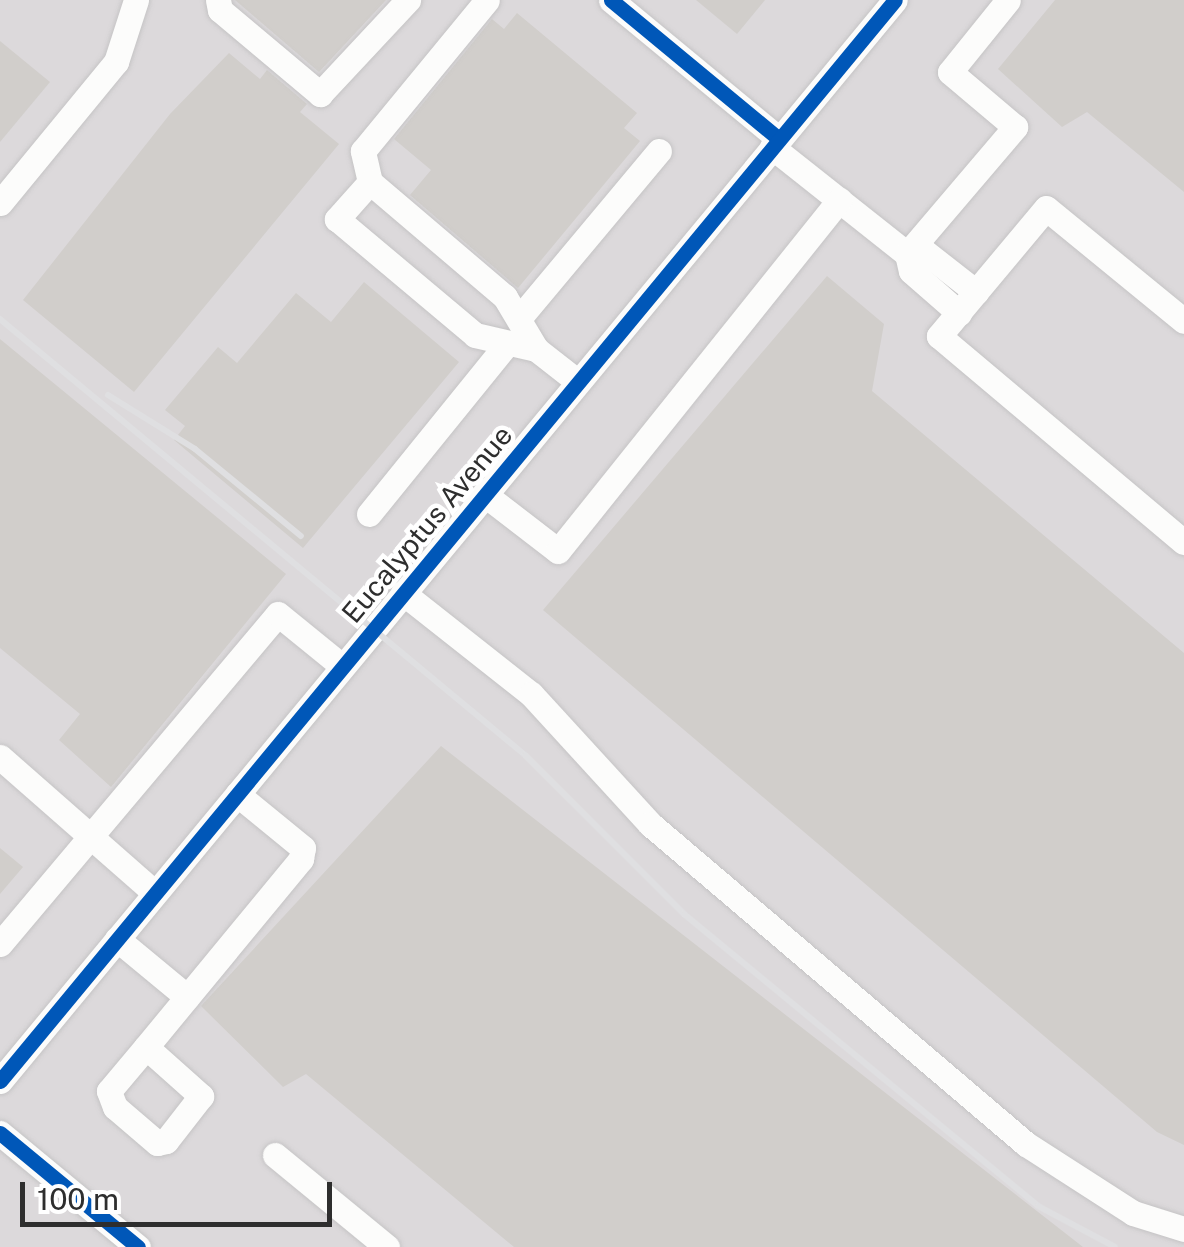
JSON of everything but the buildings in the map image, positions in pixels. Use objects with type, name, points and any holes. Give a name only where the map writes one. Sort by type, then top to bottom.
[{"type":"street","points":[[0,203],[116,62],[136,0]]},
{"type":"street","points":[[218,0],[220,10],[320,94],[408,0]]},
{"type":"street","points":[[487,0],[363,151],[370,182],[521,316],[536,349],[578,380]]},
{"type":"street","points":[[611,0],[839,200],[907,254],[911,271],[959,313]]},
{"type":"street","name":"Eucalyptus Avenue","points":[[0,1081],[895,0]]},
{"type":"street","points":[[907,254],[1015,127],[950,72],[1008,0]]},
{"type":"street","points":[[521,316],[659,151]]},
{"type":"street","points":[[370,182],[337,220],[474,336],[506,346],[536,349]]},
{"type":"street","points":[[484,494],[558,551],[839,200]]},
{"type":"street","points":[[1184,322],[1046,208],[939,336],[1184,542]]},
{"type":"street","points":[[907,254],[926,252],[976,292]]},
{"type":"street","points":[[369,514],[506,346]]},
{"type":"street","points":[[403,593],[531,694],[650,824],[1026,1144],[1133,1213],[1184,1230]]},
{"type":"street","points":[[0,944],[278,614],[342,666]]},
{"type":"street","points":[[0,757],[155,894]]},
{"type":"street","points":[[146,1047],[301,859],[303,848],[237,794]]},
{"type":"street","points":[[117,939],[187,997]]},
{"type":"street","points":[[0,1132],[138,1247]]},
{"type":"street","points":[[275,1155],[387,1247]]},
{"type":"shaded area","points":[[0,0],[1184,0],[1184,1247],[0,1247]]},
{"type":"railway","points":[[0,319],[525,755],[684,914],[1038,1206],[1115,1247]]},
{"type":"railway","points":[[108,395],[195,449],[301,536]]},
{"type":"cycle path","points":[[611,0],[779,139]]},
{"type":"cycle path","points":[[0,1081],[895,0]]},
{"type":"cycle path","points":[[0,1133],[138,1247]]}]
